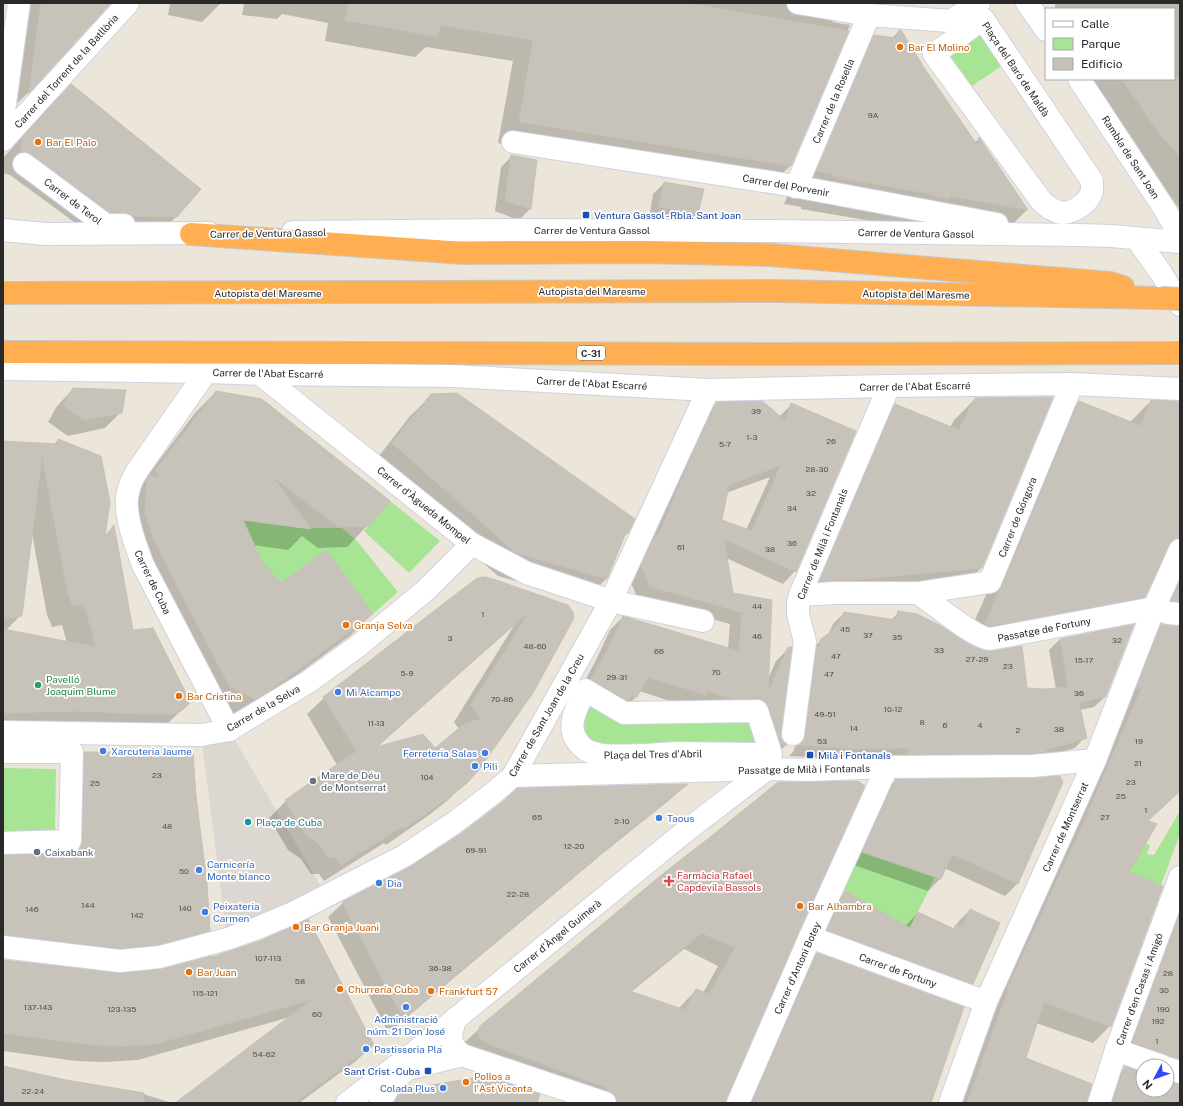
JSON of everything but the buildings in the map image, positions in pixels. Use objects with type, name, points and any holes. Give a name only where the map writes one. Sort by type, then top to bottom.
[{"type":"highway","points":[[183,229],[464,253],[643,252],[763,255],[1110,283],[1174,301]]},
{"type":"highway","name":"Autopista del Maresme","points":[[3,293],[776,291],[1174,301]]},
{"type":"highway","name":"C-31","points":[[3,352],[761,354],[1180,353]]},
{"type":"street","points":[[3,118],[19,3]]},
{"type":"street","name":"Carrer del Torrent de la Batllòria","points":[[3,140],[128,3]]},
{"type":"street","points":[[798,3],[869,15],[950,21],[979,3]]},
{"type":"street","points":[[1027,3],[1045,29]]},
{"type":"street","name":"Carrer de la Rosella","points":[[796,186],[869,15]]},
{"type":"street","name":"Plaça del Baró de Maldà","points":[[983,19],[1092,181],[1092,191],[1089,196],[1079,207],[1073,210],[1063,213],[1058,212],[1047,207],[1042,202],[934,54],[983,19]]},
{"type":"street","name":"Rambla de Sant Joan","points":[[1080,80],[1164,208],[1180,236]]},
{"type":"street","name":"Carrer del Porvenir","points":[[513,142],[796,186],[1058,235]]},
{"type":"street","name":"Carrer de Terol","points":[[24,164],[106,225],[183,229]]},
{"type":"street","name":"Carrer de Ventura Gassol","points":[[3,230],[46,234],[183,229],[769,230],[1058,235],[1136,238],[1180,242]]},
{"type":"street","points":[[1136,238],[1161,274],[1174,301]]},
{"type":"street","name":"Carrer de l'Abat Escarré","points":[[3,369],[453,376],[708,390],[1072,384],[1180,389]]},
{"type":"street","name":"Carrer de Cuba","points":[[206,372],[137,471],[130,486],[127,498],[133,538],[143,565],[230,730]]},
{"type":"street","name":"Carrer d'Àgueda Mompel","points":[[260,374],[472,544],[527,573],[611,601],[703,621]]},
{"type":"street","name":"Carrer de Góngora","points":[[918,593],[990,582],[1072,384]]},
{"type":"street","name":"Carrer de Milà i Fontanals","points":[[793,734],[805,642],[798,614],[798,602],[889,386]]},
{"type":"street","name":"Carrer de Sant Joan de la Creu","points":[[3,947],[120,961],[160,957],[227,939],[248,932],[312,904],[404,856],[454,823],[492,794],[513,776],[611,601],[708,390]]},
{"type":"street","name":"Carrer de la Selva","points":[[3,732],[201,735],[230,730],[308,682],[358,646],[426,590],[472,544]]},
{"type":"street","name":"Carrer de Montserrat","points":[[950,1103],[986,1002],[1095,760],[1154,608],[1180,550]]},
{"type":"street","points":[[800,595],[918,593]]},
{"type":"street","name":"Passatge de Fortuny","points":[[918,593],[964,626],[983,638],[990,639],[1154,608],[1168,613],[1180,614]]},
{"type":"street","name":"Plaça del Tres d'Abril","points":[[586,690],[624,713],[757,711],[769,761],[687,753],[601,755],[590,752],[582,746],[575,737],[572,724],[576,711],[586,690]]},
{"type":"street","points":[[3,752],[72,752],[70,841],[3,843]]},
{"type":"street","name":"Passatge de Milà i Fontanals","points":[[513,776],[769,761],[810,770],[887,767],[1032,766],[1095,760]]},
{"type":"street","name":"Carrer d'Àngel Guimerà","points":[[347,1103],[415,1052],[687,830],[769,761]]},
{"type":"street","name":"Carrer d'Antoni Botey","points":[[738,1103],[810,937],[887,767]]},
{"type":"street","name":"Carrer d'en Casas i Amigó","points":[[1099,1103],[1116,1050],[1180,877]]},
{"type":"street","name":"Carrer de Fortuny","points":[[810,937],[986,1002]]},
{"type":"street","points":[[456,1018],[450,1035],[453,1048],[462,1056],[558,1096],[605,1103]]},
{"type":"street","points":[[1116,1050],[1139,1058]]},
{"type":"street","points":[[380,1103],[391,1083],[407,1069],[462,1056]]},
{"type":"green space","points":[[983,21],[1009,61],[963,92],[936,53]]},
{"type":"green space","points":[[390,501],[440,541],[409,573],[364,531]]},
{"type":"green space","points":[[243,520],[304,528],[342,528],[356,540],[398,592],[373,614],[326,550],[282,583],[273,573],[269,578]]},
{"type":"green space","points":[[589,698],[756,716],[764,748],[587,746],[577,718]]},
{"type":"green space","points":[[3,768],[56,769],[55,831],[3,831]]},
{"type":"green space","points":[[1180,811],[1180,834],[1161,885],[1071,852],[1084,822],[1150,845],[1147,854],[1154,855]]},
{"type":"green space","points":[[862,852],[935,877],[910,928],[844,890]]},
{"type":"shaded area","name":"Plaça de Cuba","points":[[229,730],[326,895],[227,939],[201,735]]},
{"type":"place","name":"Bar El Molino","points":[[900,47]]},
{"type":"place","name":"Bar El Palo","points":[[38,142]]},
{"type":"place","name":"Ventura Gassol - Rbla. Sant Joan","points":[[586,215]]},
{"type":"place","name":"Granja Selva","points":[[346,625]]},
{"type":"place","name":"Pavelló Joaquim Blume","points":[[38,685]]},
{"type":"place","name":"Mi Alcampo","points":[[338,692]]},
{"type":"place","name":"Bar Cristina","points":[[179,696]]},
{"type":"place","name":"Xarcuteria Jaume","points":[[103,751]]},
{"type":"place","name":"Ferreteria Salas","points":[[485,753]]},
{"type":"place","name":"Milà i Fontanals","points":[[810,755]]},
{"type":"place","name":"Pili","points":[[475,766]]},
{"type":"place","name":"Mare de Déu de Montserrat","points":[[313,781]]},
{"type":"place","name":"Taous","points":[[659,818]]},
{"type":"place","name":"Plaça de Cuba","points":[[248,822]]},
{"type":"place","name":"Caixabank","points":[[37,852]]},
{"type":"place","name":"Carnicería Monte blanco","points":[[199,870]]},
{"type":"place","name":"Farmàcia Rafael Capdevila Bassols","points":[[669,881]]},
{"type":"place","name":"Dia","points":[[379,883]]},
{"type":"place","name":"Bar Alhambra","points":[[800,906]]},
{"type":"place","name":"Peixateria Carmen","points":[[205,912]]},
{"type":"place","name":"Bar Granja Juani","points":[[296,927]]},
{"type":"place","name":"Bar Juan","points":[[189,972]]},
{"type":"place","name":"Churrería Cuba","points":[[340,989]]},
{"type":"place","name":"Frankfurt 57","points":[[431,991]]},
{"type":"place","name":"Administració núm. 21 Don José","points":[[406,1007]]},
{"type":"place","name":"Pastisseria Pla","points":[[366,1049]]},
{"type":"place","name":"Sant Crist - Cuba","points":[[428,1071]]},
{"type":"place","name":"Pollos a l'Ast Vicenta","points":[[466,1082]]},
{"type":"place","name":"Colada Plus","points":[[443,1088]]}]
